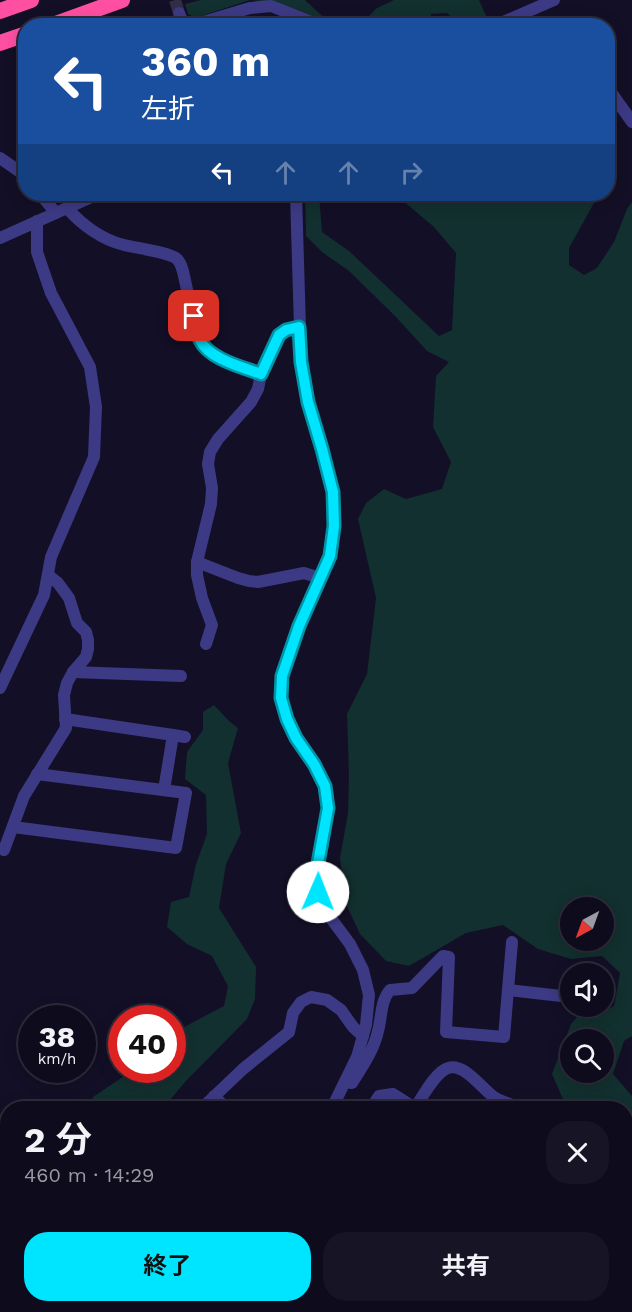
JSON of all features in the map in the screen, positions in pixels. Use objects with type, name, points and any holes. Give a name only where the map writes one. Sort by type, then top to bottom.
[{"type":"highway","points":[[0,3],[7,0]]},
{"type":"highway","points":[[0,11],[31,0]]},
{"type":"highway","points":[[72,18],[122,0]]},
{"type":"highway","points":[[103,7],[129,0]]},
{"type":"highway","points":[[0,43],[18,37]]},
{"type":"street","points":[[522,18],[554,0]]},
{"type":"street","points":[[216,18],[250,8],[271,6],[301,18]]},
{"type":"street","points":[[179,13],[181,18]]},
{"type":"street","points":[[615,98],[632,122]]},
{"type":"street","points":[[0,158],[18,170]]},
{"type":"street","points":[[49,201],[102,237],[177,259],[183,271],[199,339],[207,350],[215,356],[261,374]]},
{"type":"street","points":[[0,238],[83,201]]},
{"type":"street","points":[[296,201],[301,362],[308,402],[333,492],[334,526],[330,556],[306,609],[282,676],[281,698],[296,738],[314,764],[325,786],[328,808],[317,869],[318,892],[327,913],[350,944],[363,970],[369,995],[366,1025],[357,1057],[336,1101]]},
{"type":"street","points":[[0,688],[44,595],[51,557],[94,457],[96,407],[90,367],[51,293],[37,252],[37,221]]},
{"type":"street","points":[[206,644],[212,625],[202,598],[197,562],[211,504],[212,488],[208,464],[210,452],[218,439],[251,402],[279,335],[286,330],[299,327]]},
{"type":"street","points":[[197,562],[238,579],[249,581],[258,582],[304,573],[320,578]]},
{"type":"street","points":[[4,850],[24,796],[66,728],[64,694],[67,683],[86,657],[88,640],[86,632],[77,623],[69,598],[58,583],[48,575]]},
{"type":"street","points":[[73,672],[181,676]]},
{"type":"street","points":[[65,719],[185,737]]},
{"type":"street","points":[[164,790],[172,735]]},
{"type":"street","points":[[13,827],[176,848],[186,793],[37,774]]},
{"type":"street","points":[[345,1082],[352,1083],[368,1057],[378,1033],[384,997],[390,990],[412,988],[443,957],[449,957],[446,1032],[504,1037],[512,942]]},
{"type":"street","points":[[508,990],[560,996]]},
{"type":"street","points":[[209,1101],[243,1069],[289,1032],[294,1013],[301,1002],[311,997],[327,1000],[341,1010],[353,1027],[363,1035]]},
{"type":"street","points":[[420,1101],[438,1075],[447,1068],[456,1067],[467,1073],[495,1098],[503,1101]]},
{"type":"street","points":[[376,1101],[380,1096],[393,1094],[404,1101]]},
{"type":"street","points":[[214,1096],[219,1101]]},
{"type":"green space","points":[[201,0],[250,0],[195,18],[188,14],[185,4]]},
{"type":"green space","points":[[250,0],[305,0],[325,18],[314,18],[275,2]]},
{"type":"green space","points":[[394,0],[479,0],[487,18],[453,18],[447,13],[431,14],[431,18],[367,18],[377,8]]},
{"type":"green space","points":[[305,201],[320,201],[322,232],[349,251],[439,336],[452,330],[456,253],[434,227],[403,201],[595,201],[569,248],[569,265],[584,275],[597,268],[614,242],[632,202],[632,1036],[624,1041],[614,1071],[614,1029],[569,1029],[577,1017],[614,1017],[620,973],[614,967],[614,963],[609,963],[602,956],[571,959],[538,949],[503,925],[466,933],[409,966],[386,961],[360,934],[345,902],[340,858],[348,813],[347,714],[367,674],[376,598],[358,519],[366,503],[384,489],[406,499],[442,489],[451,462],[433,427],[436,376],[449,362],[427,351],[349,271],[322,252],[306,236]]},
{"type":"green space","points":[[214,705],[238,728],[228,763],[241,833],[226,864],[219,908],[256,967],[255,999],[247,1019],[186,1081],[186,1026],[224,1006],[228,986],[212,956],[187,944],[167,927],[171,902],[189,897],[196,864],[207,834],[206,795],[185,779],[187,752],[203,730],[203,712]]},
{"type":"green space","points":[[560,1053],[560,1083],[614,1083],[614,1075],[632,1096],[632,1101],[564,1101],[552,1074]]},
{"type":"green space","points":[[114,1083],[184,1083],[169,1101],[92,1101],[93,1097]]},
{"type":"tunnel","points":[[175,0],[179,13]]},
{"type":"route","points":[[194,316],[199,339],[207,350],[215,356],[261,374],[279,335],[286,330],[299,327],[301,362],[308,402],[333,492],[334,526],[330,556],[299,626],[282,676],[281,698],[296,738],[314,764],[325,786],[328,808],[317,869],[318,892]]}]
